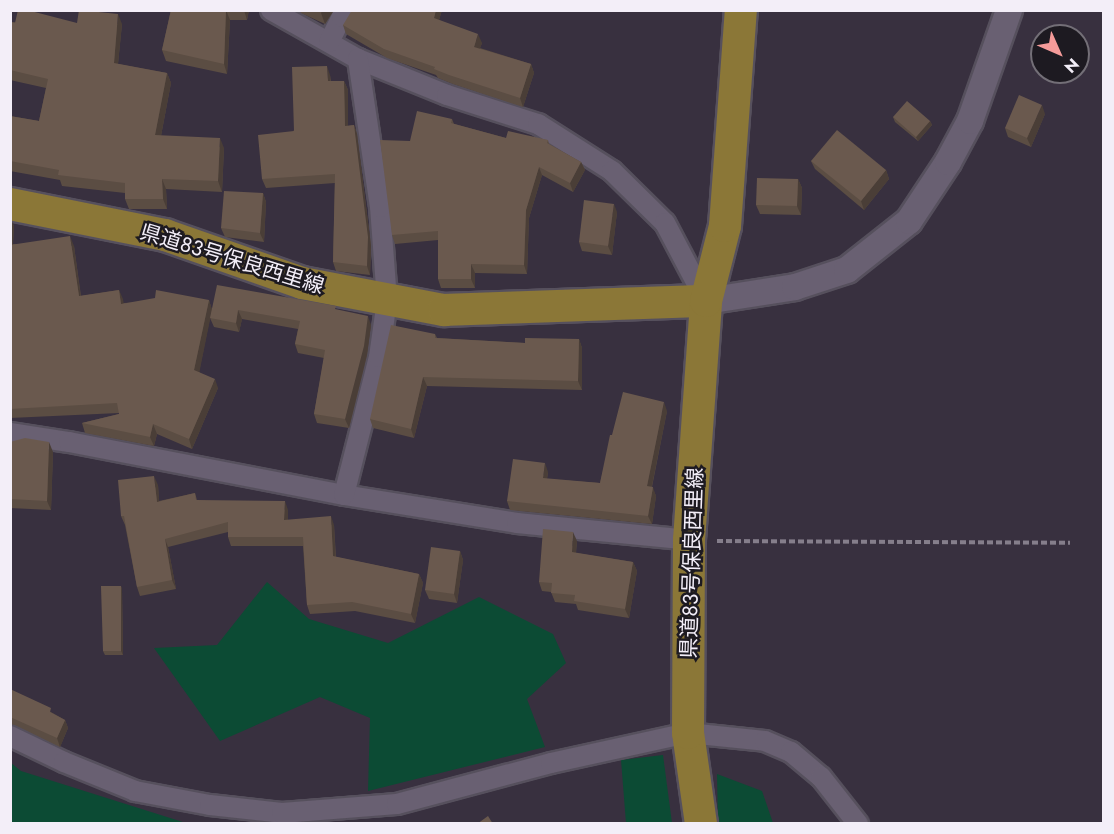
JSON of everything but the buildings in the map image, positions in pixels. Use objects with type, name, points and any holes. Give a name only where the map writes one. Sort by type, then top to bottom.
[{"type":"main road","name":"県道83号保良西里線","points":[[701,824],[688,733],[689,540],[706,301],[725,226],[741,10]]},
{"type":"main road","name":"県道83号保良西里線","points":[[10,204],[165,235],[302,283],[444,310],[706,301]]},
{"type":"street","points":[[271,10],[358,59],[447,95],[538,124],[612,171],[665,223],[706,301],[795,287],[848,270],[909,221],[948,162],[970,121],[1009,10]]},
{"type":"street","points":[[329,42],[342,17],[349,10]]},
{"type":"street","points":[[344,495],[379,357],[387,300],[380,207],[358,59]]},
{"type":"street","points":[[10,434],[69,442],[344,495],[517,523],[689,540]]},
{"type":"street","points":[[10,736],[64,762],[135,791],[210,805],[282,813],[397,804],[551,763],[688,733],[765,741],[791,752],[821,777],[858,824]]},
{"type":"path","points":[[689,540],[1070,543]]},
{"type":"green space","points":[[267,582],[309,619],[388,643],[479,597],[553,634],[566,663],[527,699],[545,747],[368,791],[370,718],[320,697],[220,741],[154,648],[217,645]]},
{"type":"green space","points":[[663,755],[672,823],[626,823],[621,760]]},
{"type":"green space","points":[[11,763],[21,771],[186,823],[11,823]]},
{"type":"green space","points":[[717,774],[762,791],[773,823],[718,823]]}]
